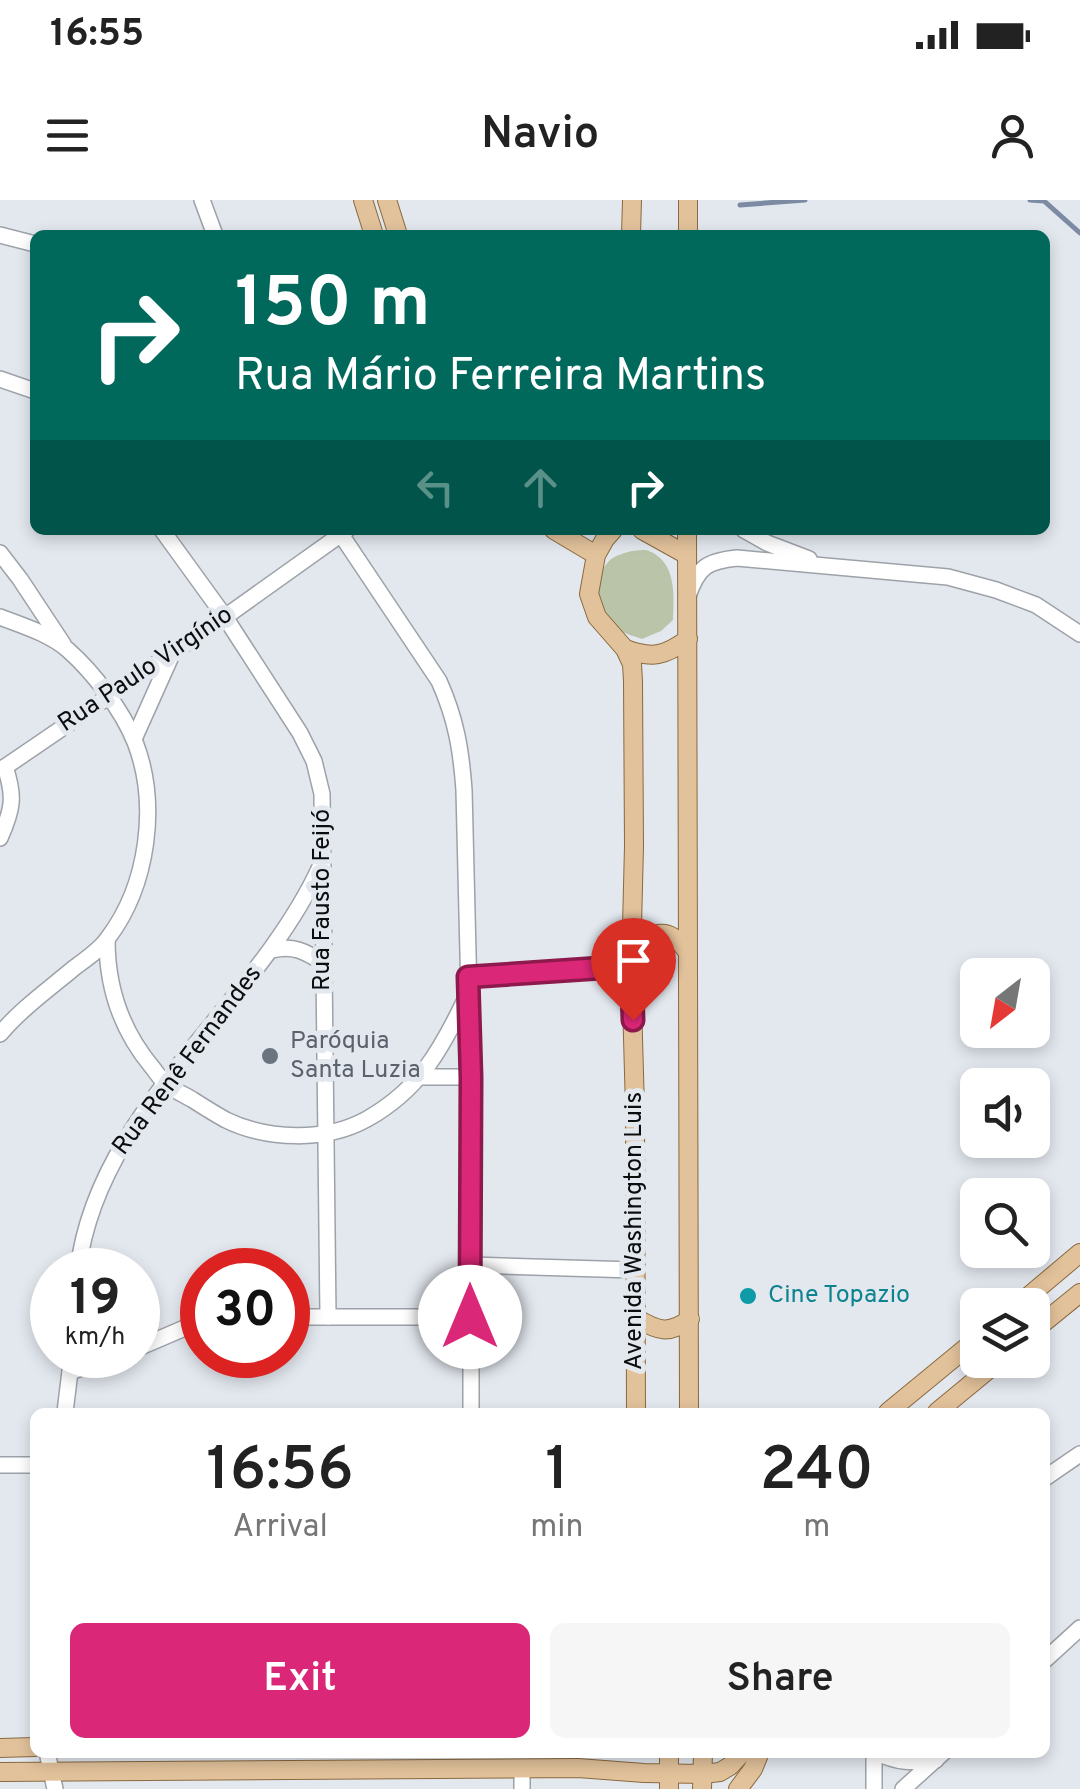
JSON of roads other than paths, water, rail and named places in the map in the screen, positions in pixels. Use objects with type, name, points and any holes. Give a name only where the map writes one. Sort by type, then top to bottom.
[{"type":"main road","points":[[364,200],[373,230]]},
{"type":"main road","points":[[387,200],[396,230]]},
{"type":"main road","points":[[631,230],[632,200]]},
{"type":"main road","points":[[688,200],[688,230]]},
{"type":"main road","points":[[562,535],[596,555]]},
{"type":"main road","name":"Avenida Washington Luis","points":[[608,535],[596,555],[589,594],[597,618],[625,649],[632,664],[633,681],[631,966],[636,1408]]},
{"type":"main road","points":[[651,535],[687,555]]},
{"type":"main road","points":[[687,535],[689,1408]]},
{"type":"main road","points":[[625,649],[642,655],[662,655],[688,639]]},
{"type":"main road","points":[[631,946],[649,936],[667,934],[678,939],[686,950]]},
{"type":"main road","points":[[1038,1288],[1080,1253]]},
{"type":"main road","points":[[1050,1317],[1080,1293]]},
{"type":"main road","points":[[636,1318],[663,1330],[679,1327],[690,1319]]},
{"type":"main road","points":[[893,1408],[960,1353]]},
{"type":"main road","points":[[942,1408],[978,1378]]},
{"type":"main road","points":[[0,1748],[30,1747]]},
{"type":"main road","points":[[0,1772],[522,1769],[576,1760],[669,1781],[702,1781],[737,1758]]},
{"type":"main road","points":[[738,1789],[758,1758]]},
{"type":"street","points":[[202,200],[213,230]]},
{"type":"street","points":[[0,235],[30,243]]},
{"type":"street","points":[[0,379],[30,389]]},
{"type":"street","name":"Rua Fausto Feijó","points":[[166,535],[300,732],[314,761],[322,794],[328,1317]]},
{"type":"street","name":"Rua Paulo Virgínio","points":[[0,838],[12,810],[13,790],[3,765],[225,617],[338,535]]},
{"type":"street","points":[[344,535],[440,681],[452,708],[461,746],[471,1077],[471,1408]]},
{"type":"street","points":[[753,535],[827,566]]},
{"type":"street","points":[[0,553],[65,648],[108,695],[134,739],[143,770],[146,809],[140,875],[107,940],[0,1034]]},
{"type":"street","points":[[688,596],[698,574],[717,560],[737,558],[827,566],[948,578],[996,590],[1036,605],[1080,634]]},
{"type":"street","points":[[0,617],[65,648]]},
{"type":"street","points":[[134,739],[174,651]]},
{"type":"street","name":"Rua Renê Fernandes","points":[[83,1248],[94,1200],[124,1143],[272,950],[293,920],[322,863]]},
{"type":"street","points":[[107,940],[114,998],[126,1028],[166,1084],[228,1120],[283,1135],[326,1134],[364,1121],[399,1097],[433,1062],[468,985]]},
{"type":"street","points":[[272,950],[294,947],[323,963]]},
{"type":"street","points":[[468,985],[631,966]]},
{"type":"street","points":[[420,1078],[471,1077]]},
{"type":"street","points":[[470,1265],[634,1270]]},
{"type":"street","points":[[310,1317],[470,1317]]},
{"type":"street","points":[[66,1408],[69,1378]]},
{"type":"street","points":[[1050,1475],[1080,1454]]},
{"type":"street","points":[[0,1465],[30,1465]]},
{"type":"street","points":[[1050,1655],[1080,1628]]},
{"type":"street","points":[[874,1789],[875,1758]]},
{"type":"street","points":[[887,1758],[908,1764],[932,1758]]},
{"type":"street","points":[[904,1789],[938,1758]]},
{"type":"street","points":[[522,1769],[522,1789]]},
{"type":"waterway","points":[[740,205],[805,200]]},
{"type":"waterway","points":[[1030,200],[1044,201],[1080,233]]},
{"type":"place","name":"Paróquia Santa Luzia","points":[[270,1056]]},
{"type":"place","name":"Cine Topazio","points":[[748,1296]]}]
